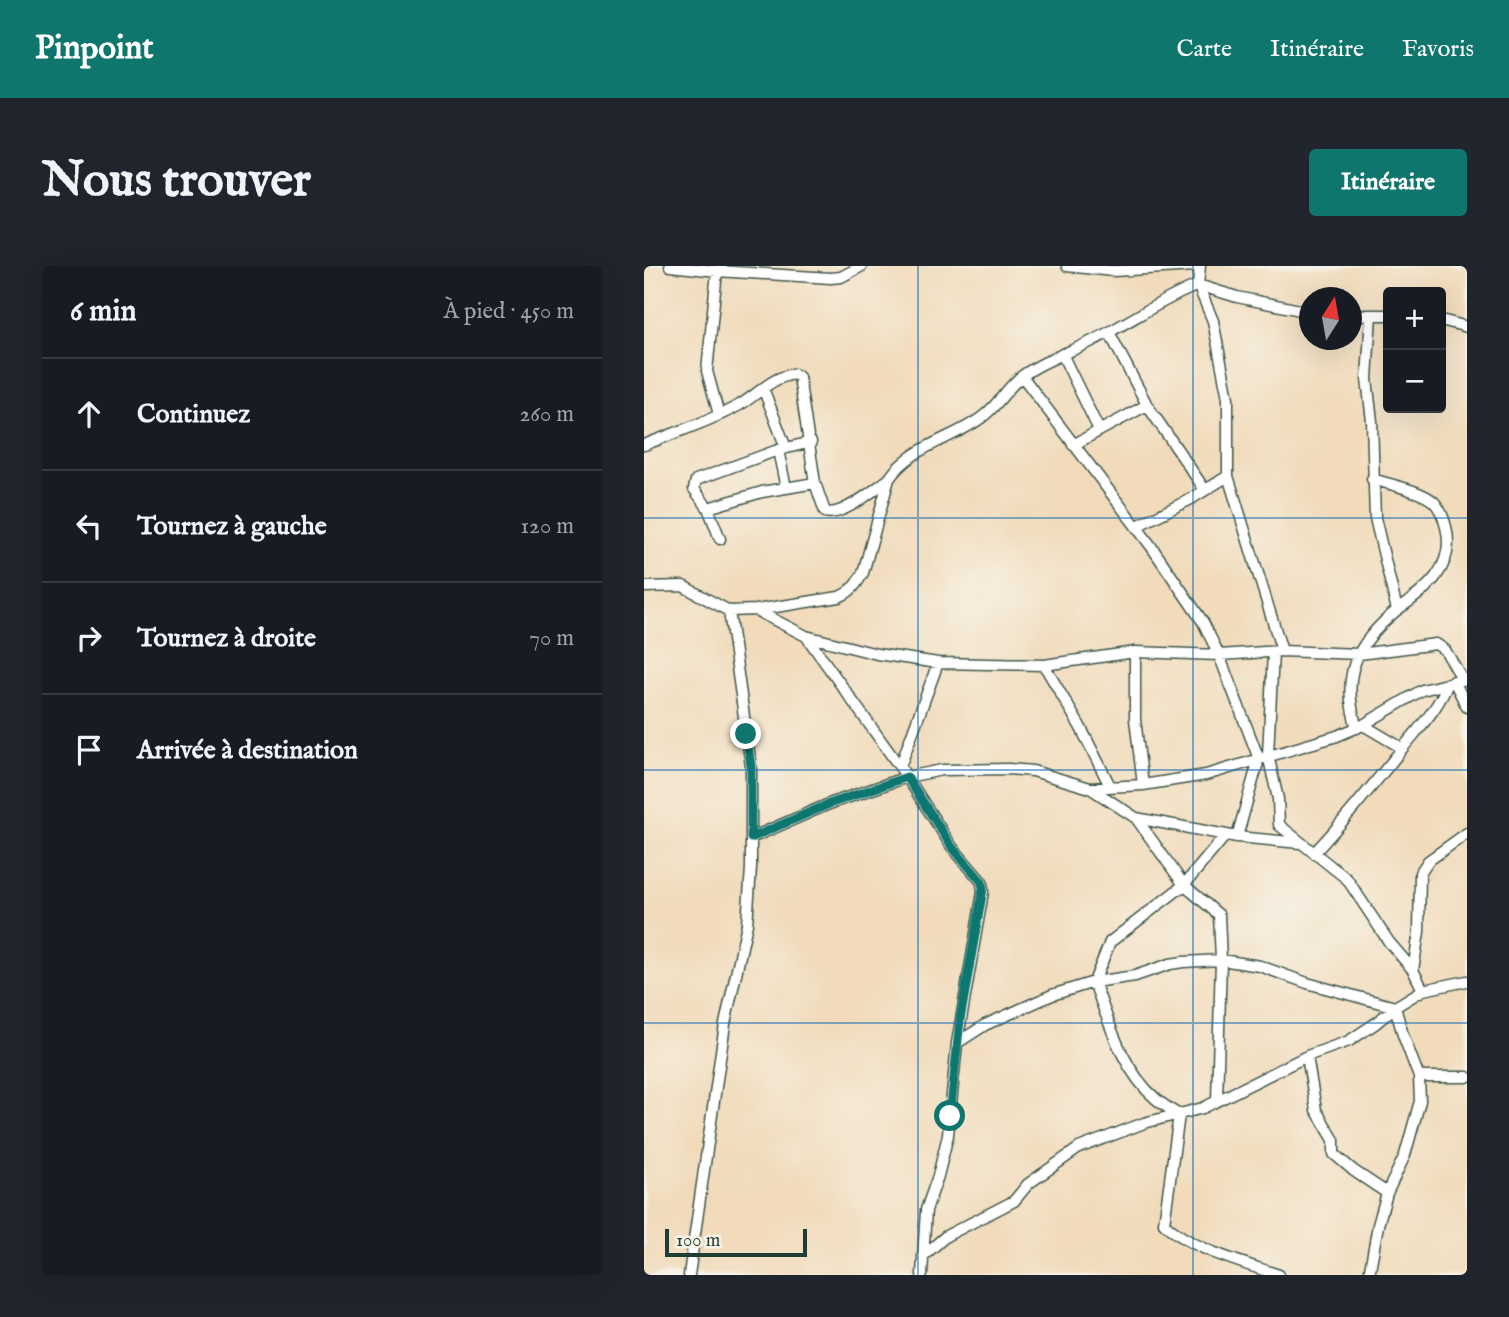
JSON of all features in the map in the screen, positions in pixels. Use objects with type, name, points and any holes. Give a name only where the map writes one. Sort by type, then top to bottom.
[{"type":"street","points":[[670,266],[831,278],[841,277],[862,266]]},
{"type":"street","points":[[1067,266],[1113,271],[1198,266],[1198,285],[1213,321],[1228,398],[1228,476],[1277,652],[1263,757],[1231,836],[1184,884],[1110,942],[1094,982],[1111,1028],[1130,1067],[1156,1099],[1179,1115]]},
{"type":"street","points":[[719,269],[707,371],[719,415]]},
{"type":"street","points":[[644,445],[751,400],[778,378],[797,374],[811,442],[815,483],[821,504],[825,512],[830,514],[851,506],[889,479],[915,453],[979,419],[999,404],[1022,376],[1109,332],[1156,304],[1198,285],[1237,297],[1299,310]]},
{"type":"street","points":[[1362,315],[1383,315]]},
{"type":"street","points":[[1371,315],[1367,379],[1372,421],[1377,531],[1397,610]]},
{"type":"street","points":[[1446,321],[1467,327]]},
{"type":"street","points":[[1109,332],[1147,404],[1205,490]]},
{"type":"street","points":[[1062,354],[1099,430]]},
{"type":"street","points":[[1022,376],[1137,526],[1203,622],[1263,757],[1278,799],[1279,825],[1347,879],[1390,942],[1413,970],[1423,990]]},
{"type":"street","points":[[763,388],[782,449],[786,488]]},
{"type":"street","points":[[1073,445],[1147,404]]},
{"type":"street","points":[[720,539],[708,508],[694,489],[696,480],[782,449],[811,442]]},
{"type":"street","points":[[1137,526],[1228,476]]},
{"type":"street","points":[[644,587],[683,586],[729,611],[756,610],[839,597],[857,584],[863,573],[889,479]]},
{"type":"street","points":[[1373,479],[1434,502],[1445,521],[1448,537],[1447,555],[1440,572],[1428,587],[1374,630],[1354,665],[1349,694],[1360,726],[1402,748]]},
{"type":"street","points":[[708,508],[739,497],[815,483]]},
{"type":"street","points":[[756,610],[806,636],[877,654],[938,663],[1044,665],[1135,652],[1219,655],[1277,652],[1359,654],[1436,645],[1445,650],[1467,707]]},
{"type":"street","points":[[689,1275],[725,1024],[747,924],[751,766],[729,611]]},
{"type":"street","points":[[806,636],[904,772],[952,847],[983,885],[957,1043],[948,1135],[926,1210],[922,1275]]},
{"type":"street","points":[[1135,652],[1135,719],[1143,785]]},
{"type":"street","points":[[904,772],[938,663]]},
{"type":"street","points":[[1044,665],[1081,728],[1110,786]]},
{"type":"street","points":[[1090,788],[1143,785],[1206,775],[1360,726],[1422,690],[1458,681]]},
{"type":"street","points":[[1315,852],[1367,794],[1458,681]]},
{"type":"street","points":[[751,838],[904,772],[1009,769],[1033,771],[1090,788],[1136,818],[1184,884],[1219,915],[1222,960],[1217,1101]]},
{"type":"street","points":[[1136,818],[1231,836],[1303,843]]},
{"type":"street","points":[[1413,970],[1419,932],[1420,873],[1429,861],[1467,833]]},
{"type":"street","points":[[957,1043],[985,1025],[1052,995],[1094,982],[1135,976],[1170,964],[1222,960],[1260,966],[1307,983],[1395,1007]]},
{"type":"street","points":[[923,1256],[946,1236],[1014,1201],[1035,1178],[1079,1148],[1144,1123],[1179,1115],[1217,1101],[1307,1056],[1349,1041],[1423,990],[1467,981]]},
{"type":"street","points":[[1369,1275],[1372,1249],[1387,1193],[1405,1155],[1420,1101],[1419,1077],[1395,1007]]},
{"type":"street","points":[[1307,1056],[1316,1110],[1334,1140],[1334,1154],[1387,1193]]},
{"type":"street","points":[[1419,1077],[1467,1077]]},
{"type":"street","points":[[1179,1115],[1164,1223],[1227,1258],[1279,1275]]},
{"type":"route","points":[[746,734],[751,766],[751,838],[829,804],[907,777],[952,847],[982,882],[960,1020],[950,1116]]}]
